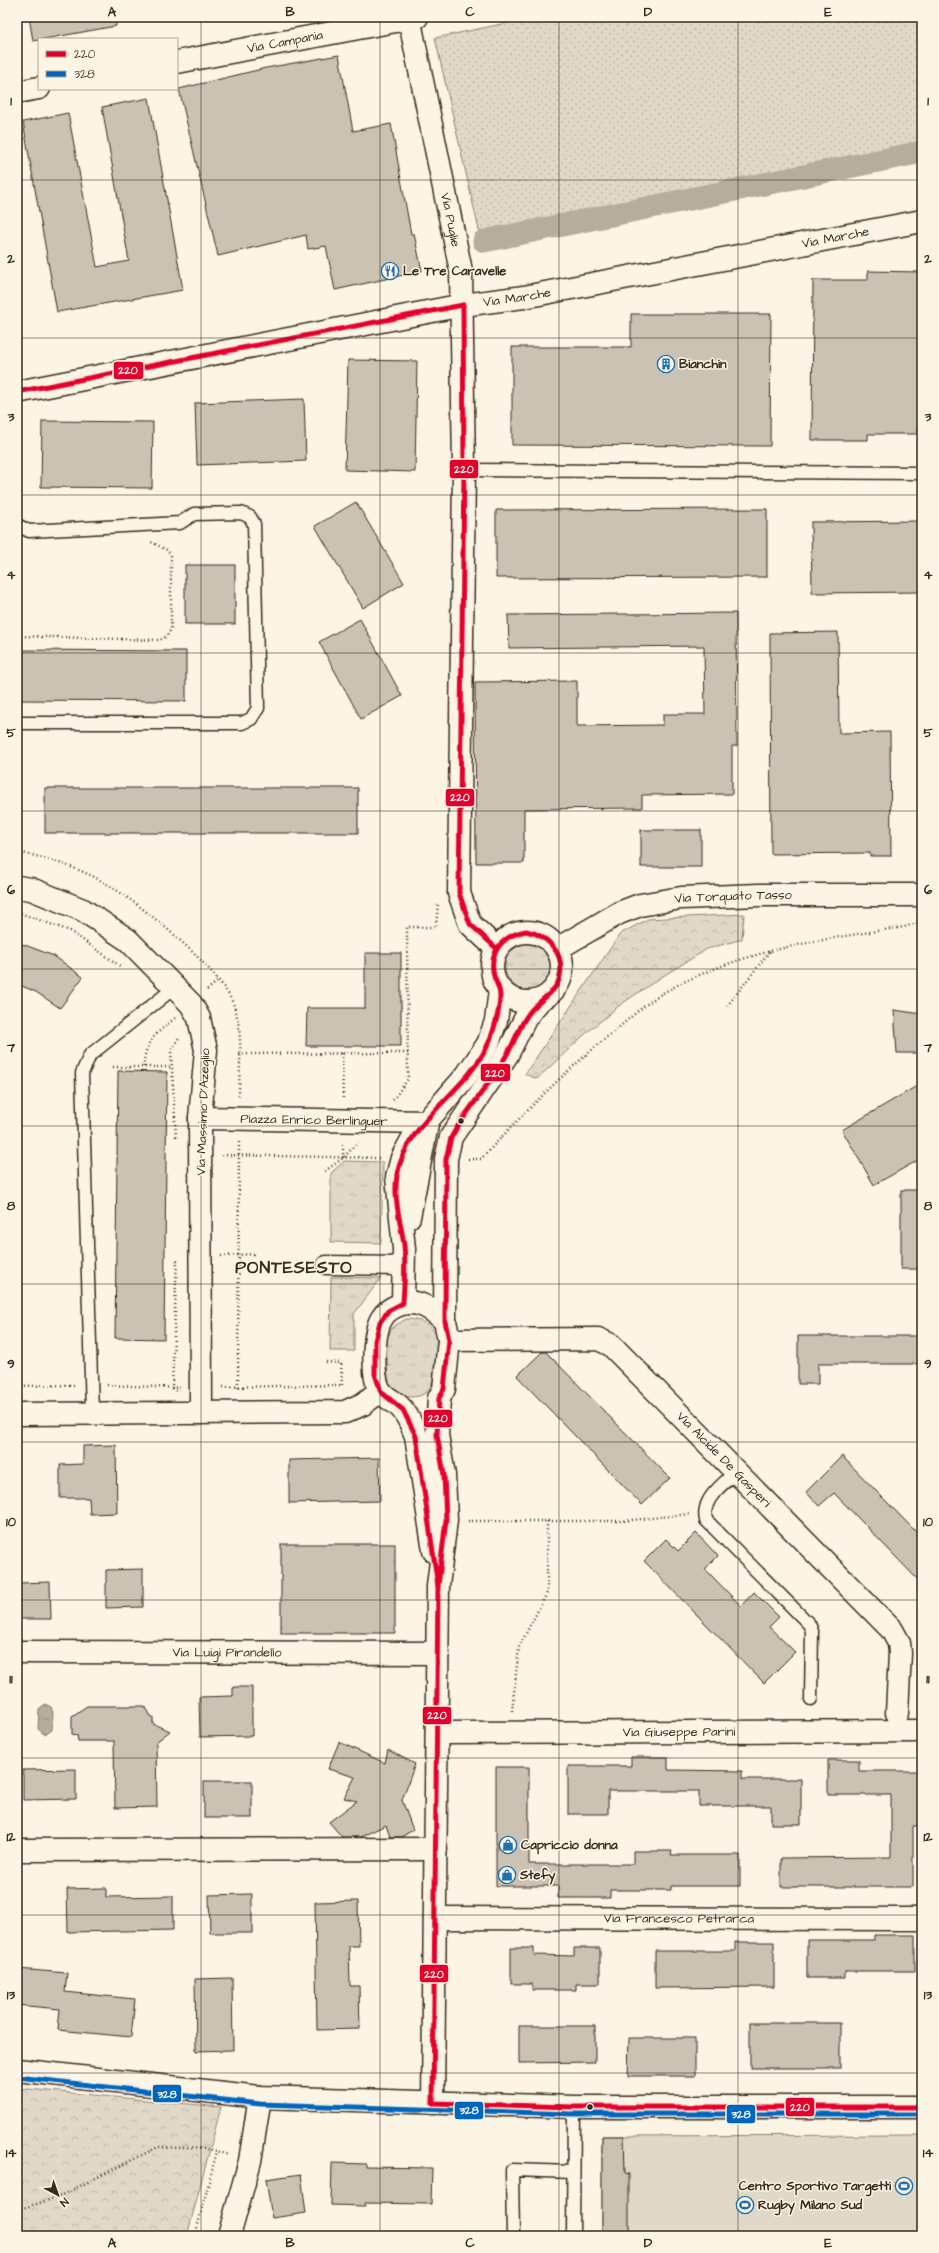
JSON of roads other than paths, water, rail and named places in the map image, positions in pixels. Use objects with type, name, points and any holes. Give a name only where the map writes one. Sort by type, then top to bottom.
[{"type":"street","name":"Via Campania","points":[[178,62],[412,17]]},
{"type":"street","name":"Via Puglie","points":[[412,17],[461,271],[464,498],[459,893],[470,924],[496,948]]},
{"type":"street","points":[[17,92],[38,88]]},
{"type":"street","name":"Via Marche","points":[[17,392],[462,305],[524,297],[922,221]]},
{"type":"street","name":"Via Massimo D'Azeglio","points":[[17,887],[31,889],[83,910],[128,940],[166,994],[191,1004],[199,1018],[206,1050],[200,1118],[202,1388],[193,1413]]},
{"type":"street","name":"Via Torquato Tasso","points":[[557,949],[626,911],[640,905],[681,898],[759,895],[922,895]]},
{"type":"street","points":[[433,2103],[438,1586],[446,1520],[444,1475],[437,1435],[439,1398],[445,1382],[447,1330],[446,1158],[452,1137],[507,1055],[526,1017],[539,1001],[551,991],[560,979],[562,964],[557,949],[548,938],[533,932],[519,932],[506,938],[496,948],[491,965],[494,978],[500,990],[521,1002],[539,1001]]},
{"type":"street","points":[[403,1303],[404,1258],[397,1177],[402,1158],[414,1136],[466,1076],[488,1044],[496,1021],[500,990]]},
{"type":"street","name":"Piazza Enrico Berlinguer","points":[[200,1118],[427,1122]]},
{"type":"street","points":[[404,1258],[427,1122]]},
{"type":"street","points":[[326,1265],[404,1258]]},
{"type":"street","points":[[438,1586],[416,1436],[408,1419],[399,1406],[388,1400],[380,1391],[374,1377],[377,1328],[382,1317],[390,1308],[403,1303],[421,1304],[433,1310],[447,1330]]},
{"type":"street","name":"Via Alcide De Gasperi","points":[[447,1330],[598,1339],[611,1345],[892,1630],[899,1643],[900,1653],[897,1713]]},
{"type":"street","points":[[17,1414],[92,1412],[345,1412],[363,1404],[380,1391]]},
{"type":"street","points":[[399,1406],[427,1404],[439,1398]]},
{"type":"street","name":"Via Luigi Pirandello","points":[[17,1652],[438,1653]]},
{"type":"street","name":"Via Giuseppe Parini","points":[[437,1732],[510,1734],[922,1731]]},
{"type":"street","points":[[17,1850],[436,1849]]},
{"type":"street","name":"Via Francesco Petrarca","points":[[435,1918],[922,1919]]},
{"type":"street","points":[[17,2070],[260,2097],[574,2107],[922,2107]]},
{"type":"street","points":[[230,2236],[250,2161],[260,2097]]},
{"type":"lane","points":[[464,470],[922,473]]},
{"type":"lane","points":[[17,525],[29,531],[180,522],[194,514],[241,512],[250,517],[254,524],[258,708],[251,719],[242,723],[17,723]]},
{"type":"lane","points":[[92,1412],[82,1073],[90,1055],[166,994]]},
{"type":"lane","points":[[736,1472],[710,1497],[704,1512],[706,1520],[809,1624],[812,1631],[811,1699]]},
{"type":"lane","points":[[573,2236],[574,2107]]},
{"type":"lane","points":[[513,2236],[512,2170],[573,2172]]},
{"type":"water","points":[[45,1704],[51,1707],[53,1713],[52,1730],[45,1735],[38,1729],[39,1710]]},
{"type":"waterway","points":[[484,241],[922,152]]},
{"type":"place","name":"Le Tre Caravelle","points":[[390,271]]},
{"type":"place","name":"Bianchin","points":[[666,364]]},
{"type":"place","name":"Capriccio donna","points":[[508,1845]]},
{"type":"place","name":"Stefy","points":[[507,1875]]},
{"type":"place","name":"Centro Sportivo Targetti","points":[[904,2186]]},
{"type":"place","name":"Rugby Milano Sud","points":[[745,2205]]},
{"type":"district","name":"PONTESESTO","points":[[294,1268]]}]
